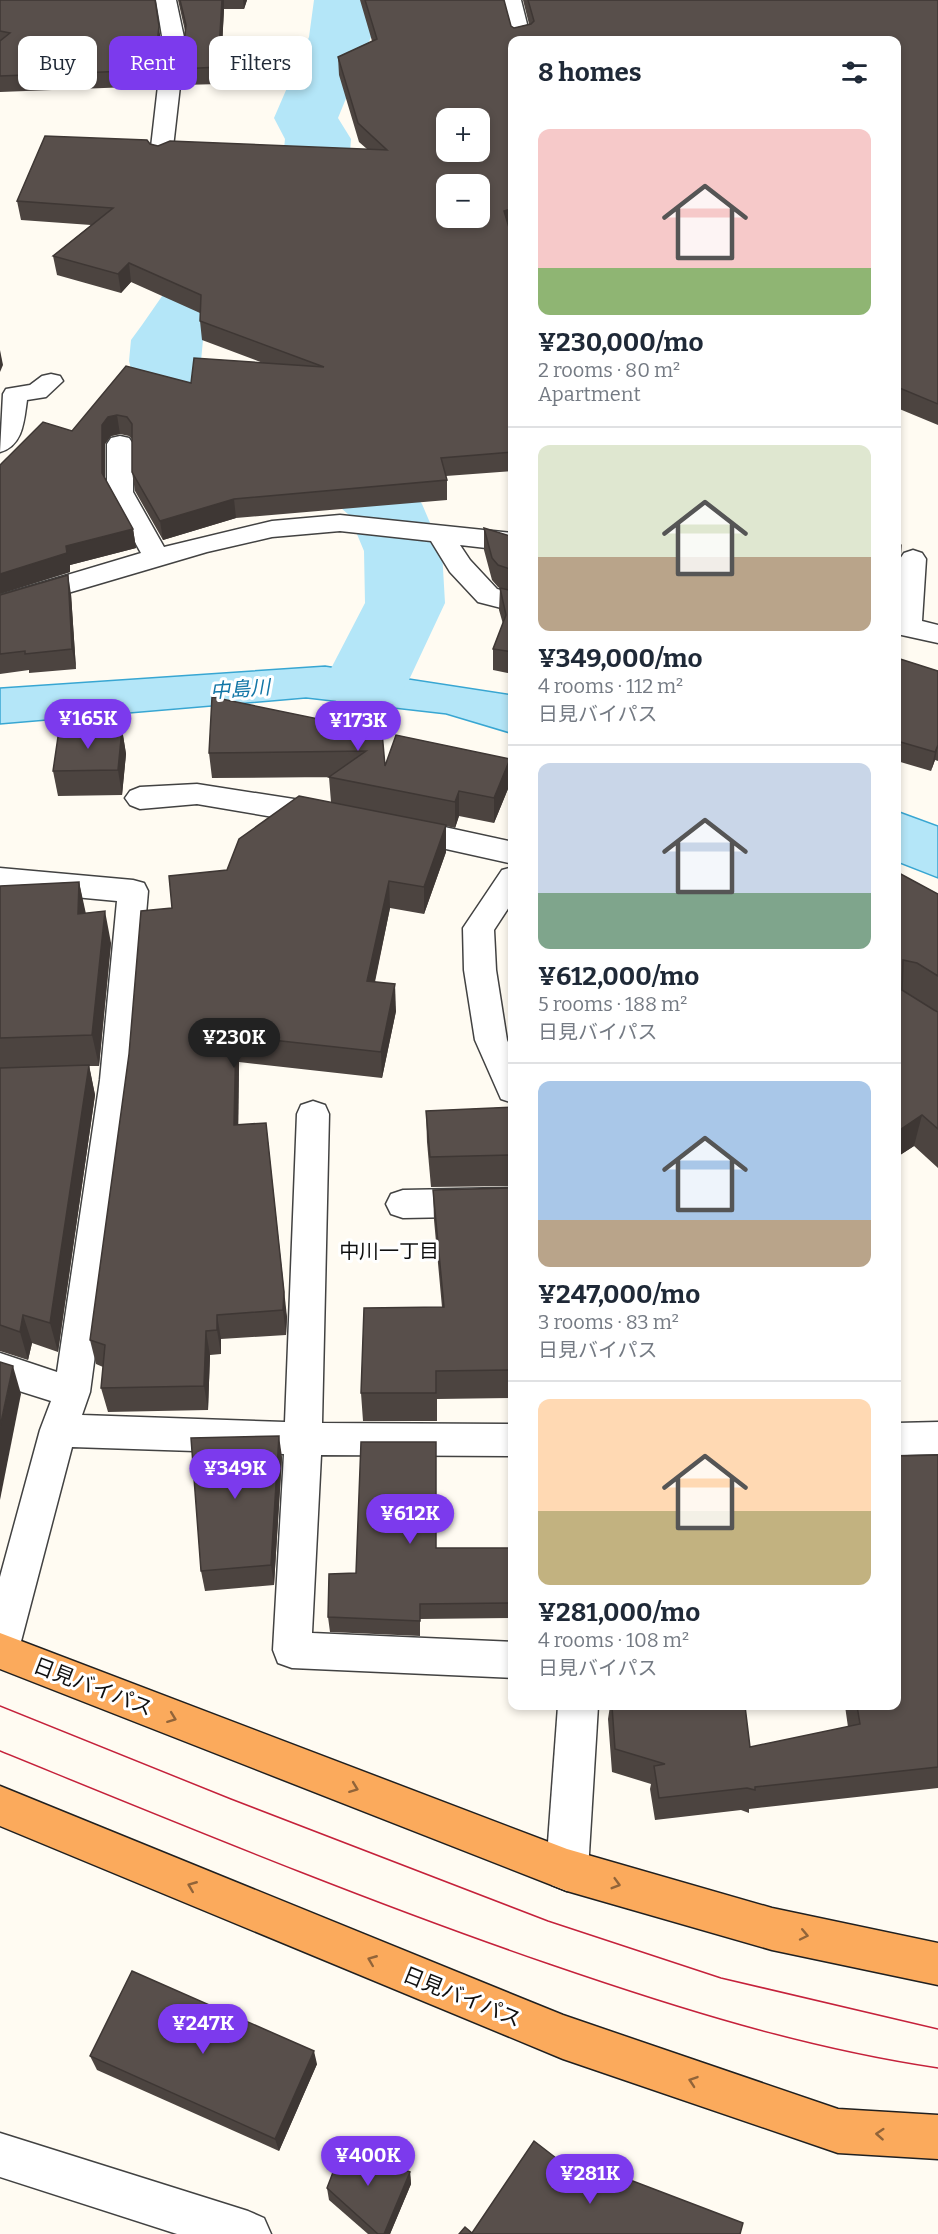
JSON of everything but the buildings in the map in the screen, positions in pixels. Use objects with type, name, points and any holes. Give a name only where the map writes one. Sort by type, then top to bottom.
[{"type":"highway","name":"日見バイパス","points":[[0,1650],[567,1870],[772,1929],[938,1964]]},
{"type":"highway","name":"日見バイパス","points":[[0,1806],[563,2037],[838,2131],[938,2137]]},
{"type":"street","points":[[161,156],[174,42],[166,0]]},
{"type":"street","points":[[511,0],[520,36]]},
{"type":"street","points":[[0,444],[10,431],[15,394],[37,392],[51,381]]},
{"type":"street","points":[[120,444],[120,492],[157,559]]},
{"type":"street","points":[[0,604],[203,544],[272,529],[340,523],[404,528],[440,535],[508,542]]},
{"type":"street","points":[[440,535],[460,566],[488,596],[508,601]]},
{"type":"street","points":[[913,559],[902,626],[938,634]]},
{"type":"street","points":[[140,798],[197,794],[363,821],[508,852]]},
{"type":"street","points":[[0,879],[133,891],[116,1080],[72,1392],[58,1430],[0,1650]]},
{"type":"street","points":[[508,885],[478,927],[480,970],[492,1040],[508,1078]]},
{"type":"street","points":[[81,1081],[116,1080]]},
{"type":"street","points":[[313,1114],[303,1439],[292,1650],[508,1660]]},
{"type":"street","points":[[403,1204],[508,1202]]},
{"type":"street","points":[[0,1369],[72,1392]]},
{"type":"street","points":[[58,1430],[303,1439],[508,1440]]},
{"type":"street","points":[[901,1439],[938,1438]]},
{"type":"street","points":[[567,1870],[578,1710]]},
{"type":"street","points":[[0,2155],[248,2234]]},
{"type":"water","name":"中島川","points":[[325,666],[508,694],[508,733],[446,714],[306,698],[0,724],[0,688]]},
{"type":"water","points":[[901,812],[938,826],[938,878],[901,864]]},
{"type":"waterway","points":[[344,0],[340,37],[306,118],[318,139],[313,197],[305,226],[285,242],[263,253],[192,304],[167,340],[165,361],[172,385],[275,440],[343,469],[383,504],[403,551],[405,603],[366,682]]},
{"type":"tram line","points":[[0,1706],[231,1799],[548,1921],[721,1978],[938,2029]]},
{"type":"tram line","points":[[0,1751],[342,1888],[479,1940],[597,1980],[693,2011],[790,2038],[888,2060],[938,2068]]},
{"type":"district","name":"中川一丁目","points":[[389,1251]]}]
